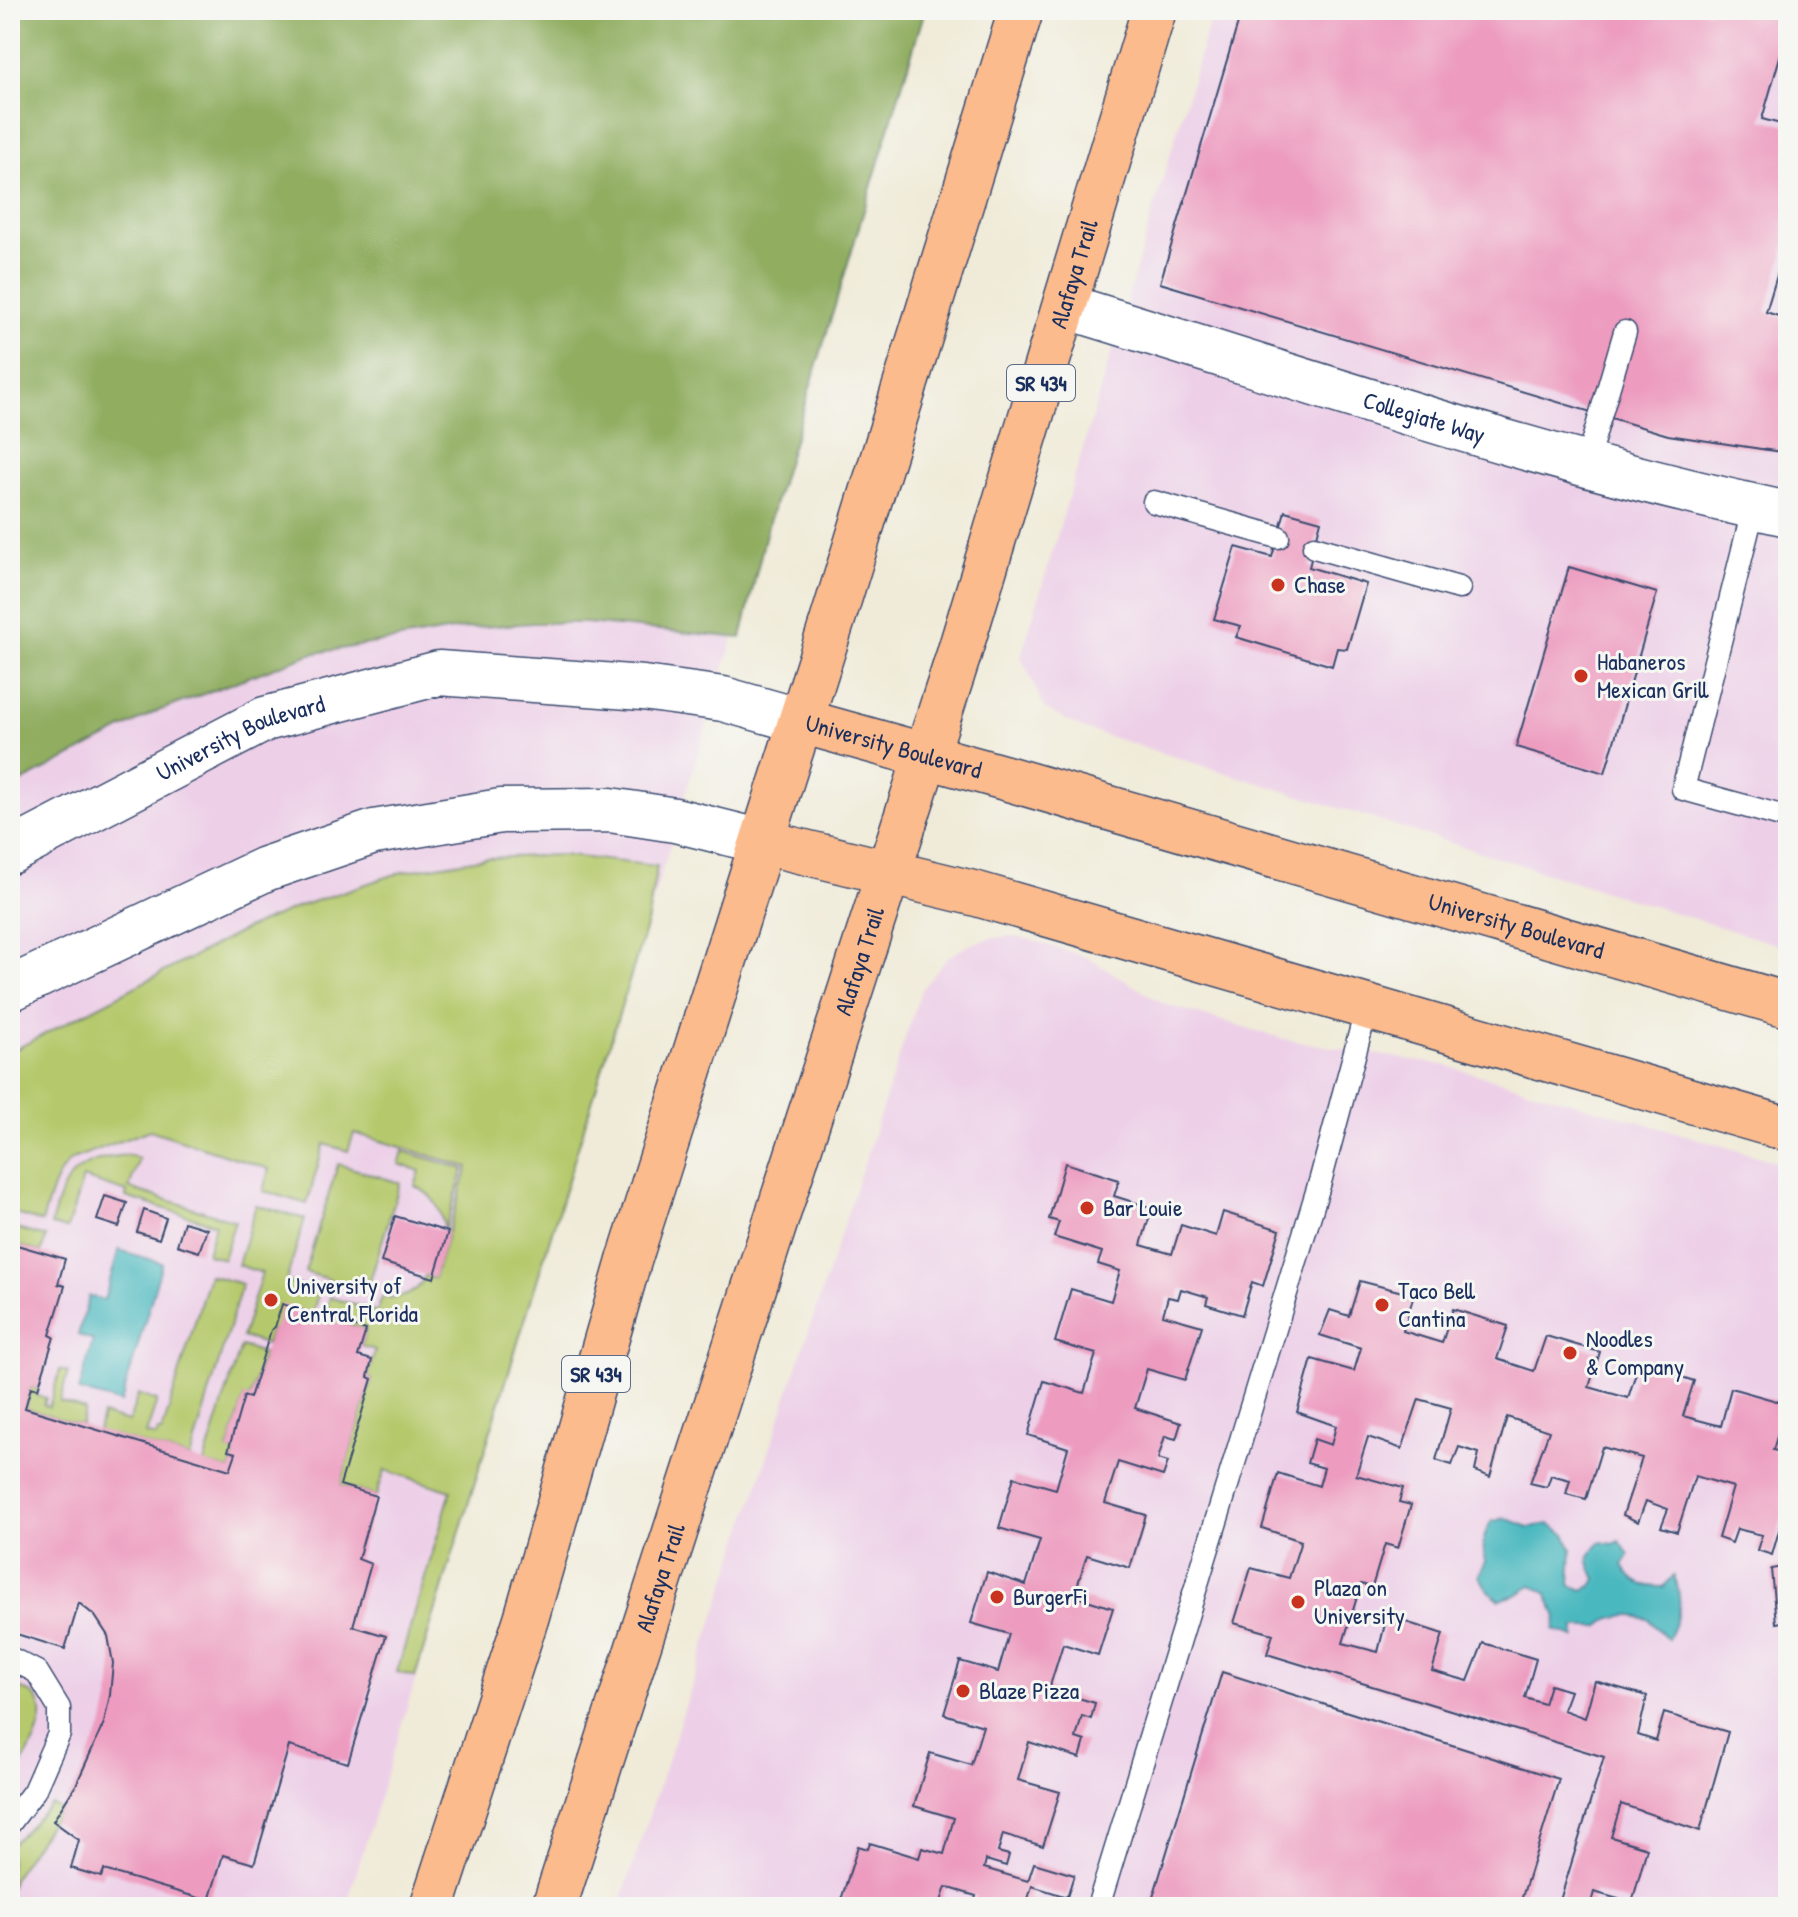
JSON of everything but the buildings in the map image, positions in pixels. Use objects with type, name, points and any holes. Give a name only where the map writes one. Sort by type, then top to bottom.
[{"type":"main road","name":"SR 434","points":[[432,1907],[526,1619],[629,1261],[801,721],[1021,10]]},
{"type":"main road","name":"Alafaya Trail","points":[[554,1907],[967,627],[1154,10]]},
{"type":"main road","name":"University Boulevard","points":[[801,721],[1788,1005]]},
{"type":"main road","points":[[763,842],[977,894],[1788,1129]]},
{"type":"street","name":"Collegiate Way","points":[[1065,306],[1515,445],[1705,496],[1771,510]]},
{"type":"street","name":"University Boulevard","points":[[10,852],[265,719],[439,673],[643,688],[723,699],[801,721]]},
{"type":"street","points":[[10,989],[265,869],[374,832],[501,811],[610,810],[675,820],[763,842]]},
{"type":"lane","points":[[1586,464],[1625,332]]},
{"type":"lane","points":[[1154,502],[1278,537]]},
{"type":"lane","points":[[1771,510],[1683,789],[1788,818]]},
{"type":"lane","points":[[1314,547],[1459,588]]},
{"type":"lane","points":[[1098,1907],[1320,1182],[1367,1007]]},
{"type":"lane","points":[[10,1658],[37,1672],[59,1708],[59,1734],[34,1791],[10,1823]]},
{"type":"shaded area","name":"University of Central Florida","points":[[10,10],[925,10],[346,1907],[10,1907]]},
{"type":"shaded area","points":[[1213,10],[1788,10],[1788,948],[1082,728],[1045,709],[1021,657]]},
{"type":"shaded area","points":[[1011,936],[1086,957],[1164,1004],[1288,1040],[1448,1066],[1788,1165],[1788,1907],[619,1907],[921,990],[947,958],[969,945]]},
{"type":"green space","points":[[10,10],[925,10],[767,529],[741,638],[586,623],[532,623],[459,629],[310,654],[153,713],[10,788]]},
{"type":"green space","points":[[561,855],[657,866],[647,923],[415,1677],[397,1672],[451,1491],[385,1470],[376,1496],[340,1485],[372,1379],[368,1377],[375,1350],[361,1346],[366,1330],[324,1317],[330,1297],[377,1312],[382,1297],[408,1294],[418,1288],[425,1276],[434,1278],[468,1167],[354,1133],[348,1151],[324,1144],[307,1204],[263,1191],[269,1169],[150,1130],[72,1159],[56,1180],[42,1222],[10,1212],[10,1052],[246,929],[300,906],[402,872],[485,858]]},
{"type":"green space","points":[[403,1151],[464,1169],[445,1229],[436,1203],[415,1186],[420,1171],[399,1164]]},
{"type":"green space","points":[[127,1155],[139,1158],[129,1188],[235,1221],[223,1259],[207,1254],[215,1224],[126,1197],[127,1192],[83,1178],[67,1229],[51,1225],[61,1194],[74,1174],[95,1161]]},
{"type":"green space","points":[[338,1164],[400,1183],[367,1291],[305,1272]]},
{"type":"green space","points":[[256,1205],[305,1219],[286,1281],[319,1292],[312,1314],[271,1330],[266,1344],[242,1337],[262,1273],[238,1265]]},
{"type":"green space","points":[[10,1227],[46,1237],[41,1252],[10,1243]]},
{"type":"green space","points":[[209,1275],[242,1284],[190,1458],[98,1431],[102,1415],[129,1422],[138,1394],[157,1401],[146,1434],[156,1437],[158,1431],[162,1432]]},
{"type":"green space","points":[[241,1346],[263,1353],[250,1398],[244,1397],[228,1450],[236,1453],[230,1470],[204,1463]]},
{"type":"green space","points":[[60,1370],[68,1372],[60,1402],[85,1410],[81,1425],[25,1408],[31,1387],[38,1389],[36,1395],[46,1398],[44,1405],[49,1407]]},
{"type":"green space","points":[[10,1687],[28,1691],[38,1700],[41,1712],[34,1741],[10,1780]]},
{"type":"green space","points":[[51,1804],[60,1809],[14,1877],[10,1888],[10,1846]]},
{"type":"water","points":[[119,1250],[162,1263],[121,1403],[79,1391],[93,1340],[78,1335],[89,1296],[104,1300]]},
{"type":"water","points":[[1505,1518],[1529,1527],[1550,1524],[1565,1534],[1572,1549],[1570,1585],[1583,1590],[1592,1586],[1596,1579],[1589,1559],[1600,1542],[1614,1544],[1620,1541],[1629,1555],[1623,1566],[1639,1583],[1663,1587],[1674,1576],[1679,1608],[1668,1639],[1648,1619],[1628,1615],[1611,1618],[1599,1627],[1575,1627],[1575,1637],[1554,1630],[1557,1617],[1546,1592],[1532,1586],[1500,1600],[1487,1589],[1479,1575],[1486,1561],[1483,1545],[1486,1531],[1491,1522]]},
{"type":"place","name":"Chase","points":[[1278,585]]},
{"type":"place","name":"Habaneros Mexican Grill","points":[[1581,676]]},
{"type":"place","name":"Bar Louie","points":[[1087,1208]]},
{"type":"place","name":"University of Central Florida","points":[[271,1300]]},
{"type":"place","name":"Taco Bell Cantina","points":[[1382,1305]]},
{"type":"place","name":"Noodles & Company","points":[[1570,1353]]},
{"type":"place","name":"BurgerFi","points":[[997,1597]]},
{"type":"place","name":"Plaza on University","points":[[1298,1602]]},
{"type":"place","name":"Blaze Pizza","points":[[963,1691]]}]
